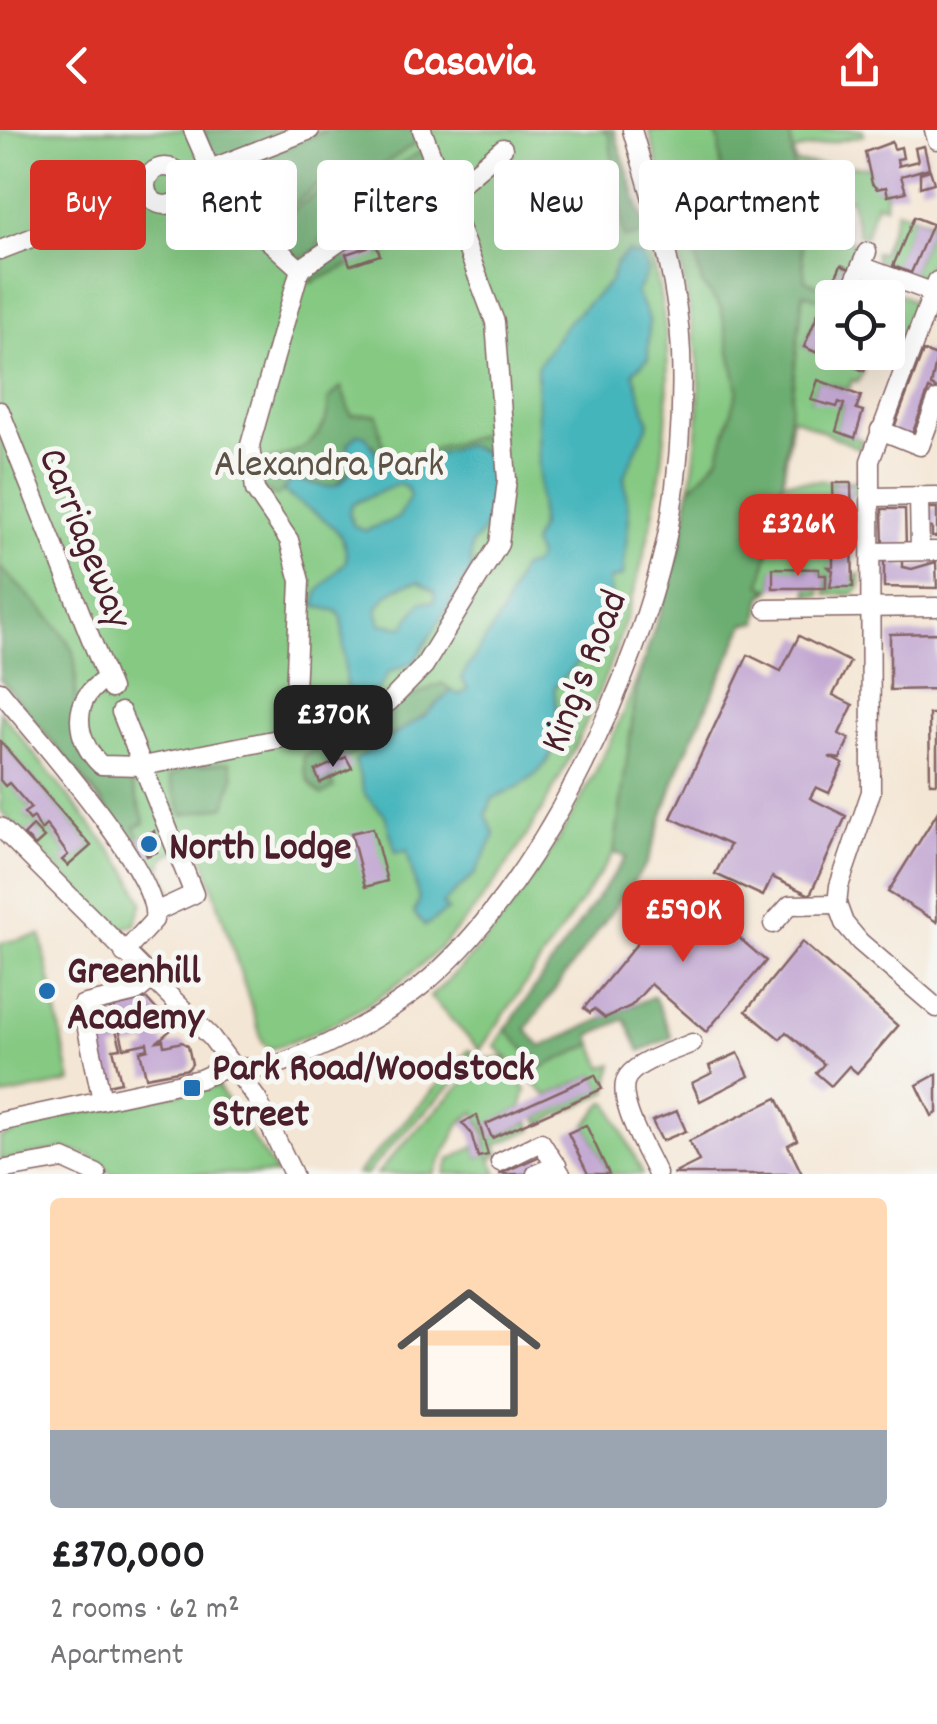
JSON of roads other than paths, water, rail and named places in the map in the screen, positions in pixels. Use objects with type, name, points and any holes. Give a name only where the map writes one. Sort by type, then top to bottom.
[{"type":"street","points":[[193,130],[195,160]]},
{"type":"street","points":[[234,160],[310,130]]},
{"type":"street","points":[[422,130],[436,160]]},
{"type":"street","name":"King's Road","points":[[0,1122],[234,1067],[270,1066],[364,1022],[419,988],[460,950],[538,842],[583,763],[618,688],[669,524],[680,438],[681,351],[675,296],[632,130]]},
{"type":"street","points":[[934,130],[937,140]]},
{"type":"street","points":[[474,173],[503,148]]},
{"type":"street","points":[[146,182],[160,168],[166,169]]},
{"type":"street","points":[[0,250],[30,239]]},
{"type":"street","points":[[278,250],[300,269]]},
{"type":"street","points":[[293,736],[300,581],[290,540],[255,490],[250,445],[300,269],[328,250]]},
{"type":"street","points":[[143,766],[293,736],[371,710],[404,692],[498,544],[507,480],[500,355],[496,322],[469,250]]},
{"type":"street","points":[[861,267],[935,290],[870,460],[871,792],[838,886],[838,904],[844,922],[860,942],[937,1008]]},
{"type":"street","points":[[918,334],[937,341]]},
{"type":"street","points":[[880,430],[920,446],[937,400]]},
{"type":"street","name":"Carriageway","points":[[0,410],[109,684],[86,696],[79,717],[82,739],[101,765],[143,766]]},
{"type":"street","points":[[871,497],[928,496],[928,551],[872,552]]},
{"type":"street","points":[[766,609],[937,606]]},
{"type":"street","points":[[0,691],[118,838],[153,900],[155,912],[149,928],[124,953]]},
{"type":"street","points":[[121,712],[194,894],[155,912]]},
{"type":"street","points":[[0,828],[152,978],[234,1067],[257,1099],[294,1174]]},
{"type":"street","points":[[774,924],[790,905],[838,904]]},
{"type":"street","points":[[102,1100],[82,1005],[136,992],[152,978]]},
{"type":"street","points":[[658,1174],[623,1098],[624,1084],[636,1069],[692,1043]]},
{"type":"street","points":[[500,1162],[541,1142],[559,1169],[536,1174]]},
{"type":"street","points":[[0,1170],[64,1158],[97,1174]]},
{"type":"water","points":[[628,252],[642,257],[648,271],[636,293],[649,319],[648,359],[633,372],[649,422],[624,476],[629,518],[623,576],[609,580],[611,595],[595,644],[554,688],[557,729],[549,758],[528,780],[492,799],[486,815],[495,835],[475,874],[442,904],[448,910],[425,926],[414,913],[419,900],[407,850],[396,853],[385,815],[365,795],[355,760],[426,715],[451,691],[460,695],[468,689],[461,678],[502,614],[521,568],[533,565],[538,556],[532,544],[540,525],[537,367],[565,325],[610,282],[616,263]]},
{"type":"water","points":[[358,434],[366,436],[381,462],[397,470],[464,445],[486,453],[497,488],[492,514],[471,545],[471,570],[414,662],[389,672],[377,692],[361,697],[346,688],[342,618],[337,611],[315,606],[318,592],[346,561],[345,547],[331,525],[283,489],[293,480],[325,487],[338,484],[351,470],[348,444]],"holes":[[[398,484],[407,488],[410,497],[398,518],[365,531],[353,525],[349,513],[352,504]],[[419,582],[435,592],[434,602],[421,602],[404,627],[381,624],[377,609],[385,598],[399,587]]]},
{"type":"place","name":"North Lodge","points":[[149,844]]},
{"type":"place","name":"Greenhill Academy","points":[[47,991]]},
{"type":"place","name":"Park Road/Woodstock Street","points":[[192,1088]]},
{"type":"park label","name":"Alexandra Park","points":[[329,461]]}]
